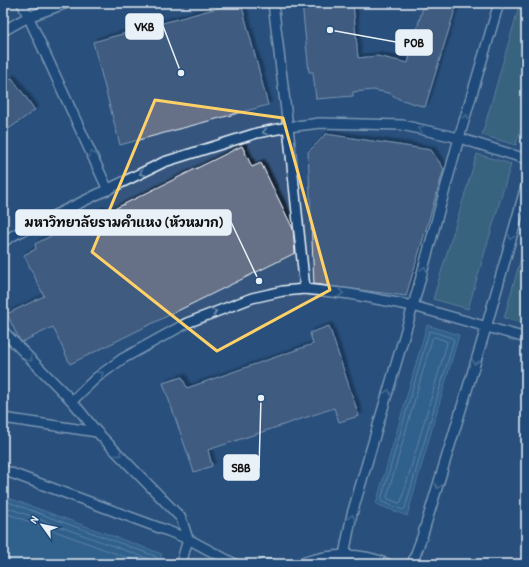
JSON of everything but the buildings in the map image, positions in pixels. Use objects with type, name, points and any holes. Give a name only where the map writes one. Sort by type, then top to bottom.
[{"type":"lane","points":[[22,3],[108,190]]},
{"type":"lane","points":[[3,31],[28,17],[67,3]]},
{"type":"lane","points":[[273,3],[305,290]]},
{"type":"lane","points":[[344,555],[352,514],[499,3]]},
{"type":"lane","points":[[3,242],[14,235],[164,162],[257,134],[288,127],[320,123],[402,125],[459,138],[526,159]]},
{"type":"lane","points":[[412,564],[424,530],[486,328],[526,186]]},
{"type":"lane","points":[[72,401],[96,378],[122,359],[187,323],[252,298],[283,291],[305,290],[350,294],[413,306],[486,328],[526,338]]},
{"type":"lane","points":[[3,331],[72,401],[97,432],[182,518],[188,539],[181,564]]},
{"type":"lane","points":[[3,418],[97,432]]},
{"type":"lane","points":[[3,470],[188,539],[235,564]]},
{"type":"lane","points":[[298,564],[315,558],[344,555],[378,559],[388,564]]},
{"type":"lane","points":[[263,564],[272,564]]},
{"type":"highlighted area","points":[[155,100],[283,118],[330,290],[217,351],[92,252]]},
{"type":"shaded area","points":[[3,3],[526,3],[526,245],[504,318],[526,324],[526,564],[3,564]]},
{"type":"green space","points":[[520,3],[526,3],[526,110],[516,145],[482,135]]},
{"type":"green space","points":[[477,154],[511,164],[468,309],[433,299]]},
{"type":"green space","points":[[526,240],[526,324],[504,318]]},
{"type":"water","points":[[427,325],[459,335],[407,516],[376,504]]},
{"type":"water","points":[[3,496],[162,554],[159,564],[3,564]]},
{"type":"place","name":"POB","points":[[330,30]]},
{"type":"place","name":"VKB","points":[[181,73]]},
{"type":"place","name":"มหาวิทยาลัยรามคำแหง (หัวหมาก)","points":[[259,281]]},
{"type":"place","name":"SBB","points":[[261,398]]}]
